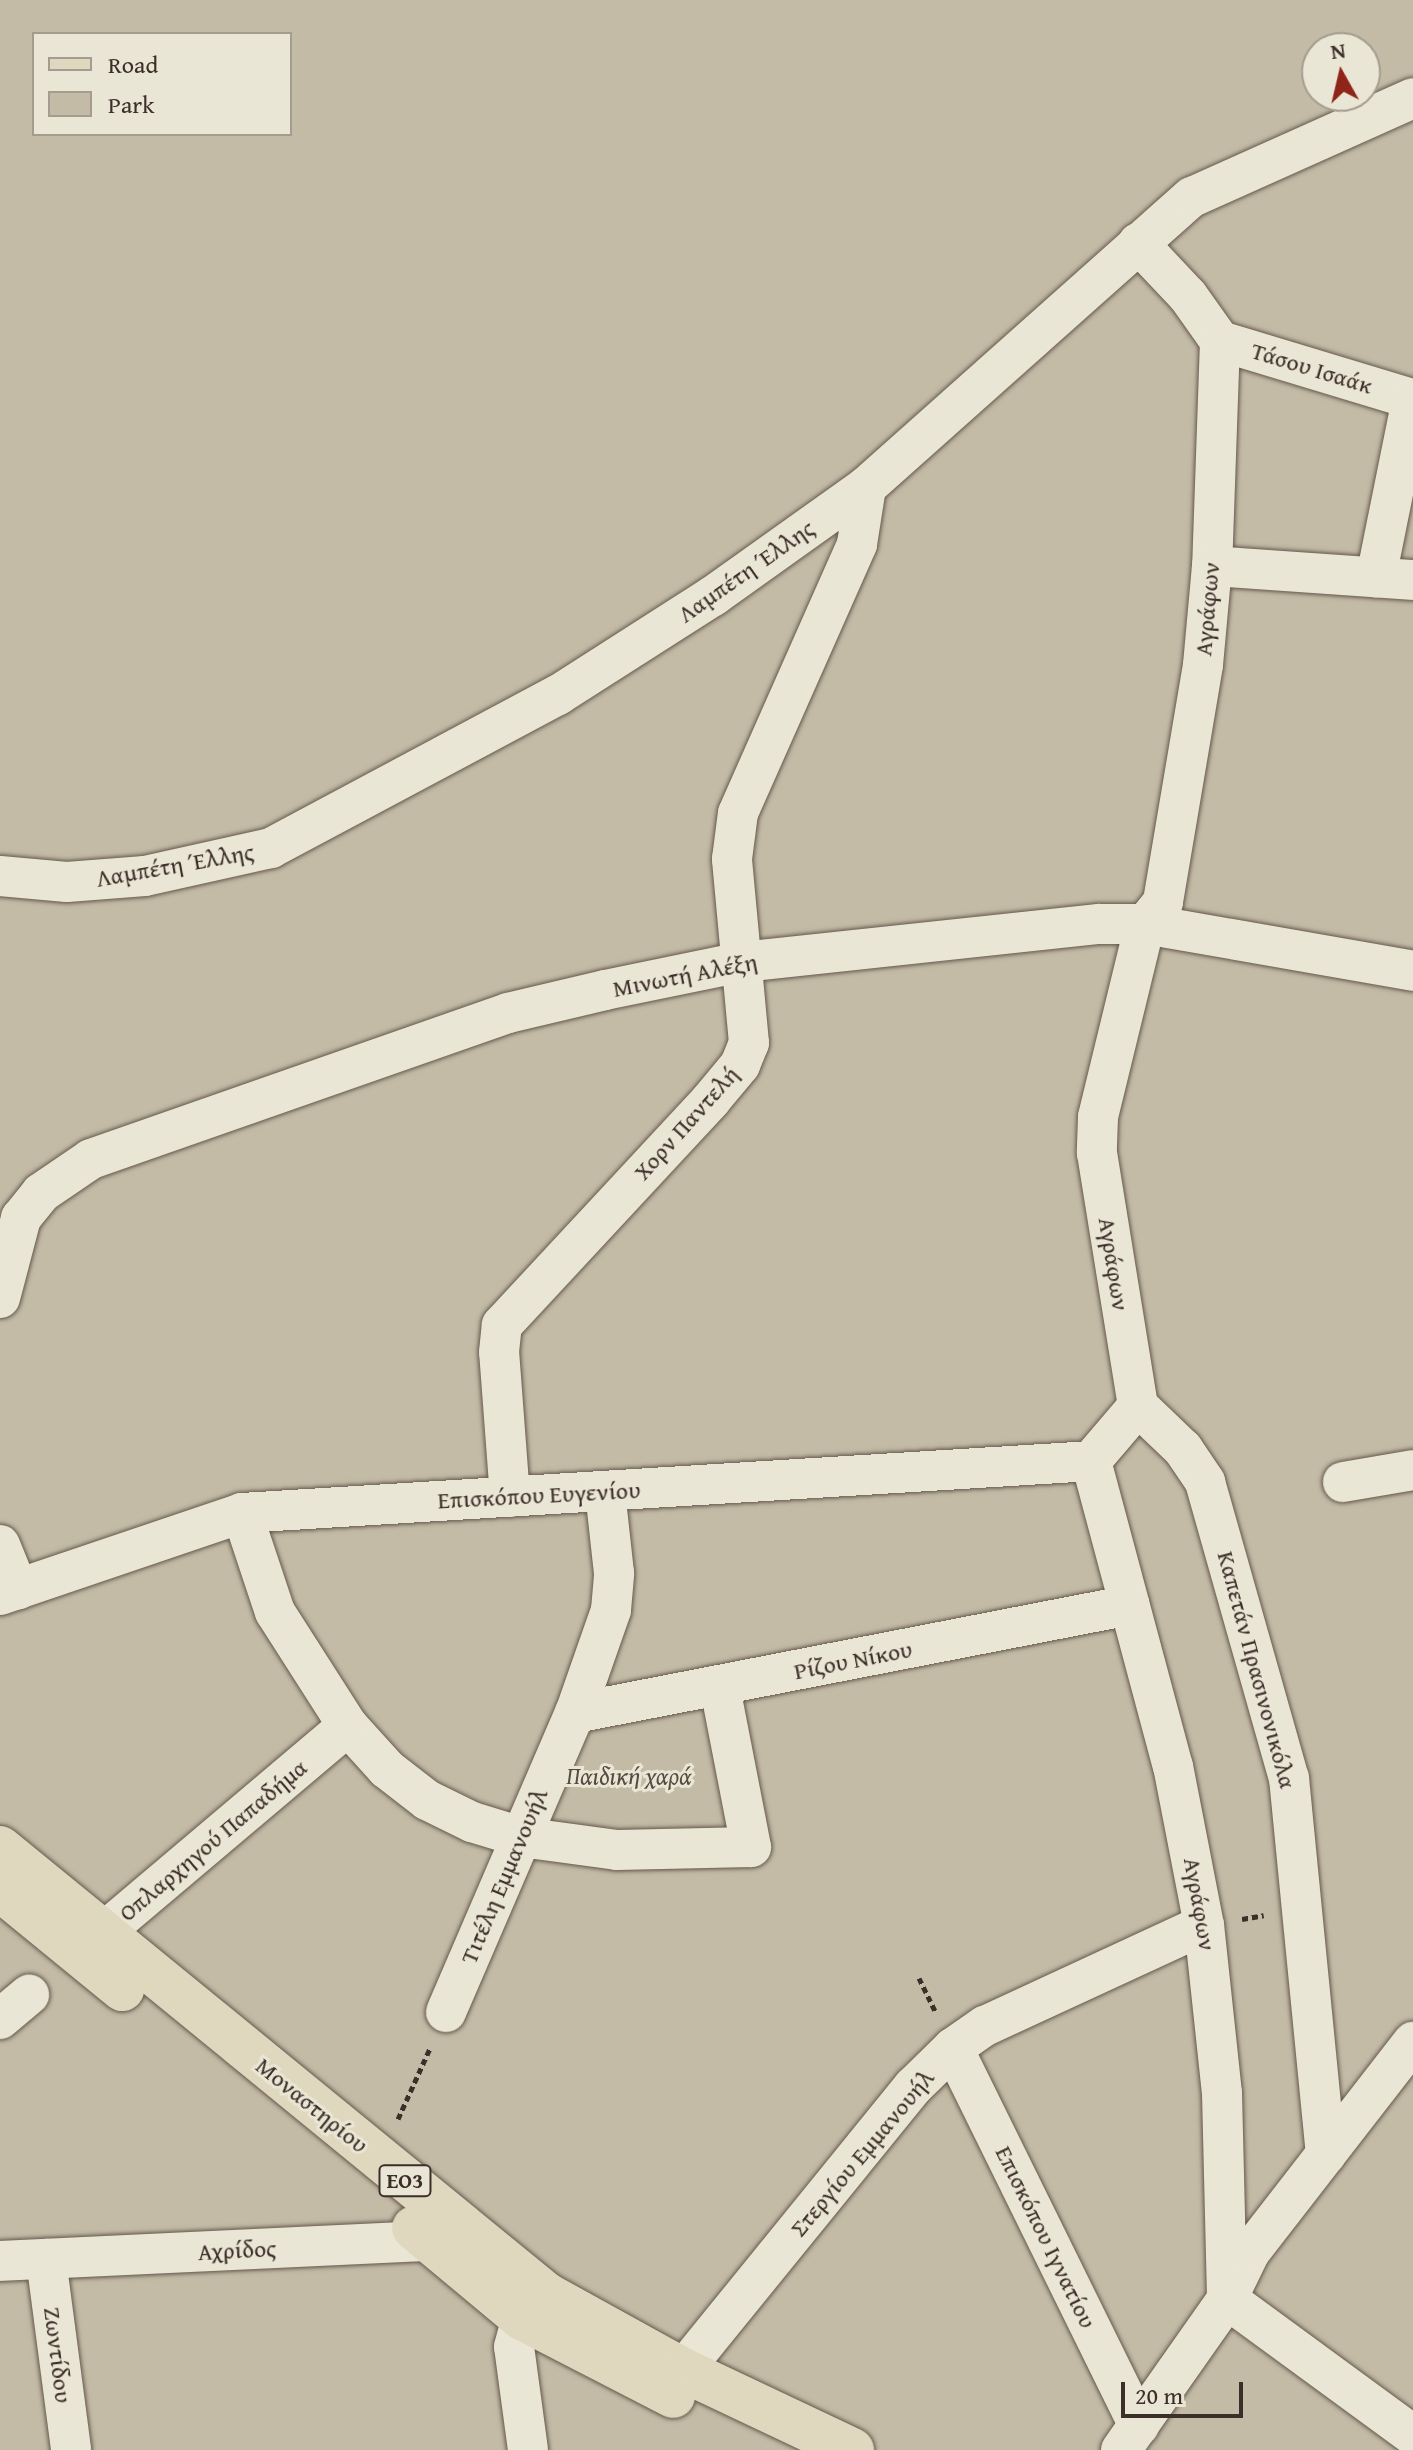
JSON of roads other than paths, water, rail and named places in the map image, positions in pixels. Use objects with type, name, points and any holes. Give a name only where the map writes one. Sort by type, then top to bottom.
[{"type":"main road","name":"Μοναστηρίου","points":[[0,1848],[90,1943],[430,2241],[534,2306],[783,2450]]},
{"type":"main road","name":"Μοναστηρίου","points":[[0,1889],[90,1943],[380,2161],[473,2239],[534,2306],[683,2370],[852,2450]]},
{"type":"street","name":"Λαμπέτη Έλλης","points":[[0,876],[67,882],[145,876],[271,848],[558,695],[713,596],[866,487],[1192,197],[1413,98]]},
{"type":"street","points":[[1138,243],[1188,296],[1220,341]]},
{"type":"street","name":"Αγράφων","points":[[1138,1406],[1097,1153],[1098,1117],[1145,924],[1163,902],[1203,665],[1212,566],[1220,341]]},
{"type":"street","name":"Τάσου Ισαάκ","points":[[1220,341],[1412,399],[1394,578]]},
{"type":"street","name":"Χορν Παντελή","points":[[510,1497],[499,1352],[502,1325],[740,1065],[749,1043],[732,859],[738,813],[857,544],[866,487]]},
{"type":"street","points":[[1212,566],[1394,578]]},
{"type":"street","name":"Μινωτή Αλέξη","points":[[10,1218],[91,1159],[211,1116],[508,1013],[742,962],[1054,928],[1145,924],[1413,971]]},
{"type":"street","points":[[0,1298],[10,1218]]},
{"type":"street","points":[[1091,1461],[1138,1406]]},
{"type":"street","name":"Καπετάν Πρασινονικόλα","points":[[1138,1406],[1183,1449],[1205,1482],[1289,1778],[1326,2154]]},
{"type":"street","name":"Αγράφων","points":[[1091,1461],[1173,1766],[1204,1925],[1222,2093],[1227,2299]]},
{"type":"street","name":"Επισκόπου Ευγενίου","points":[[9,1592],[242,1513],[1091,1461]]},
{"type":"street","points":[[1343,1482],[1413,1470]]},
{"type":"street","name":"Τιτέλη Εμμανουήλ","points":[[446,2012],[575,1713],[611,1610],[614,1573],[605,1491]]},
{"type":"street","points":[[242,1513],[275,1612],[348,1726],[387,1769],[427,1800],[472,1822],[521,1837],[617,1850],[751,1847],[720,1687]]},
{"type":"street","points":[[0,1545],[9,1592]]},
{"type":"street","name":"Ρίζου Νίκου","points":[[575,1713],[1130,1605]]},
{"type":"street","name":"Οπλαρχηγού Παπαδήμα","points":[[90,1943],[348,1726]]},
{"type":"street","name":"Στεργίου Εμμανουήλ","points":[[683,2370],[913,2087],[953,2048],[985,2026],[1204,1925]]},
{"type":"street","points":[[1130,2438],[1227,2299],[1250,2252],[1413,2042]]},
{"type":"street","name":"Επισκόπου Ιγνατίου","points":[[953,2048],[1130,2438]]},
{"type":"street","name":"Αχρίδος","points":[[0,2261],[473,2239]]},
{"type":"street","name":"Ζωντίδου","points":[[46,2259],[71,2450]]},
{"type":"street","points":[[1227,2299],[1413,2435]]},
{"type":"street","points":[[528,2450],[514,2347],[534,2306]]},
{"type":"park label","name":"Παιδική χαρά","points":[[629,1776]]}]
